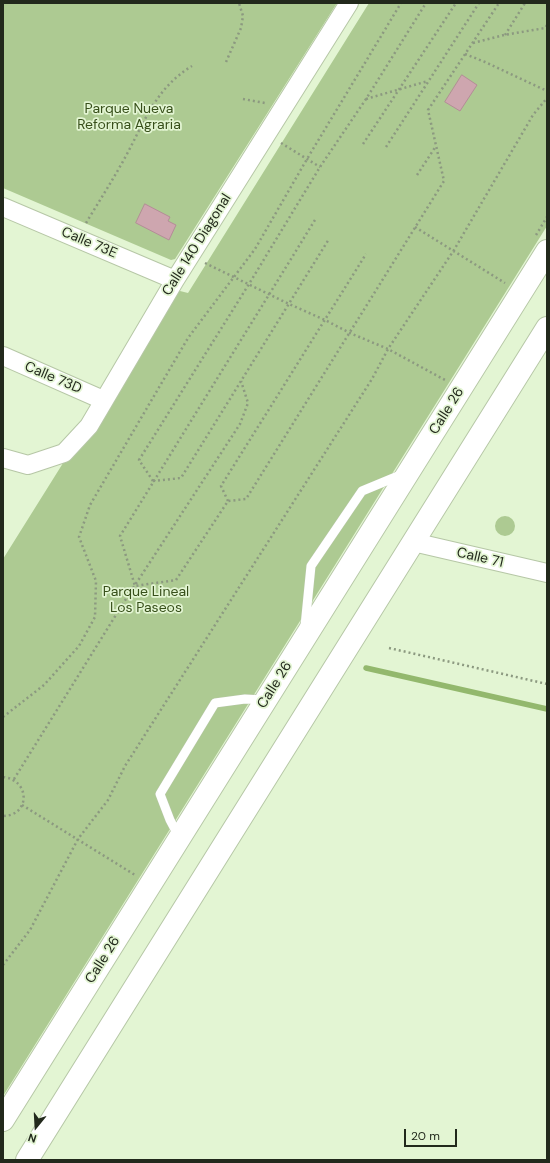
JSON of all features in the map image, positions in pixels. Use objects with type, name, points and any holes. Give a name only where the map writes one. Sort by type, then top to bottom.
[{"type":"main road","name":"Calle 26","points":[[3,1120],[547,251]]},
{"type":"main road","points":[[27,1160],[546,330]]},
{"type":"street","name":"Calle 140 Diagonal","points":[[3,458],[28,465],[64,453],[89,426],[190,255],[349,3]]},
{"type":"street","name":"Calle 73E","points":[[3,207],[175,280]]},
{"type":"street","name":"Calle 73D","points":[[3,356],[103,400]]},
{"type":"street","name":"Calle 71","points":[[413,542],[547,573]]},
{"type":"lane","points":[[304,639],[311,566],[362,491],[410,471]]},
{"type":"lane","points":[[179,838],[160,794],[215,703],[246,699],[266,700]]},
{"type":"path","points":[[226,62],[241,28],[243,16],[239,3]]},
{"type":"path","points":[[3,717],[44,685],[79,646],[95,617],[96,581],[78,537],[90,505],[188,338],[255,249],[307,159],[401,3]]},
{"type":"path","points":[[153,481],[139,460],[320,167],[366,99],[426,3]]},
{"type":"path","points":[[363,144],[456,3]]},
{"type":"path","points":[[386,147],[479,3]]},
{"type":"path","points":[[228,501],[246,499],[444,181],[428,110],[499,3]]},
{"type":"path","points":[[504,35],[524,3]]},
{"type":"path","points":[[472,44],[504,35],[545,28],[547,25]]},
{"type":"path","points":[[465,54],[547,91]]},
{"type":"path","points":[[85,225],[126,155],[156,99],[179,74],[192,66]]},
{"type":"path","points":[[366,99],[428,81]]},
{"type":"path","points":[[3,965],[30,930],[78,839],[108,800],[125,766],[368,386],[388,349],[454,250],[533,116],[547,98]]},
{"type":"path","points":[[243,99],[269,104]]},
{"type":"path","points":[[267,134],[320,167]]},
{"type":"path","points":[[417,175],[436,146]]},
{"type":"path","points":[[135,586],[120,536],[315,220]]},
{"type":"path","points":[[415,227],[506,283]]},
{"type":"path","points":[[153,481],[181,478],[329,239]]},
{"type":"path","points":[[228,501],[221,486],[366,254]]},
{"type":"path","points":[[190,255],[288,304],[388,349],[445,380]]},
{"type":"path","points":[[14,779],[135,586],[240,424],[248,404],[241,381]]},
{"type":"path","points":[[135,586],[176,580],[228,501]]},
{"type":"path","points":[[389,648],[547,684]]},
{"type":"path","points":[[3,777],[14,779],[22,788],[23,793],[22,805],[18,810],[13,814],[3,816]]},
{"type":"path","points":[[22,805],[136,875]]},
{"type":"green space","name":"Parque Nueva Reforma Agraria","points":[[3,3],[337,3],[175,259],[171,260],[3,188]]},
{"type":"green space","name":"Parque Lineal Los Paseos","points":[[369,3],[547,3],[547,226],[3,1096],[3,559],[172,289],[188,293]]},
{"type":"green space","points":[[505,516],[512,519],[515,526],[512,533],[505,536],[498,533],[495,526],[498,519]]},
{"type":"building","points":[[462,75],[477,85],[460,111],[445,102]]},
{"type":"building","points":[[145,204],[170,217],[168,221],[176,225],[169,240],[136,223]]},
{"type":"waterway","points":[[366,668],[547,709]]}]
